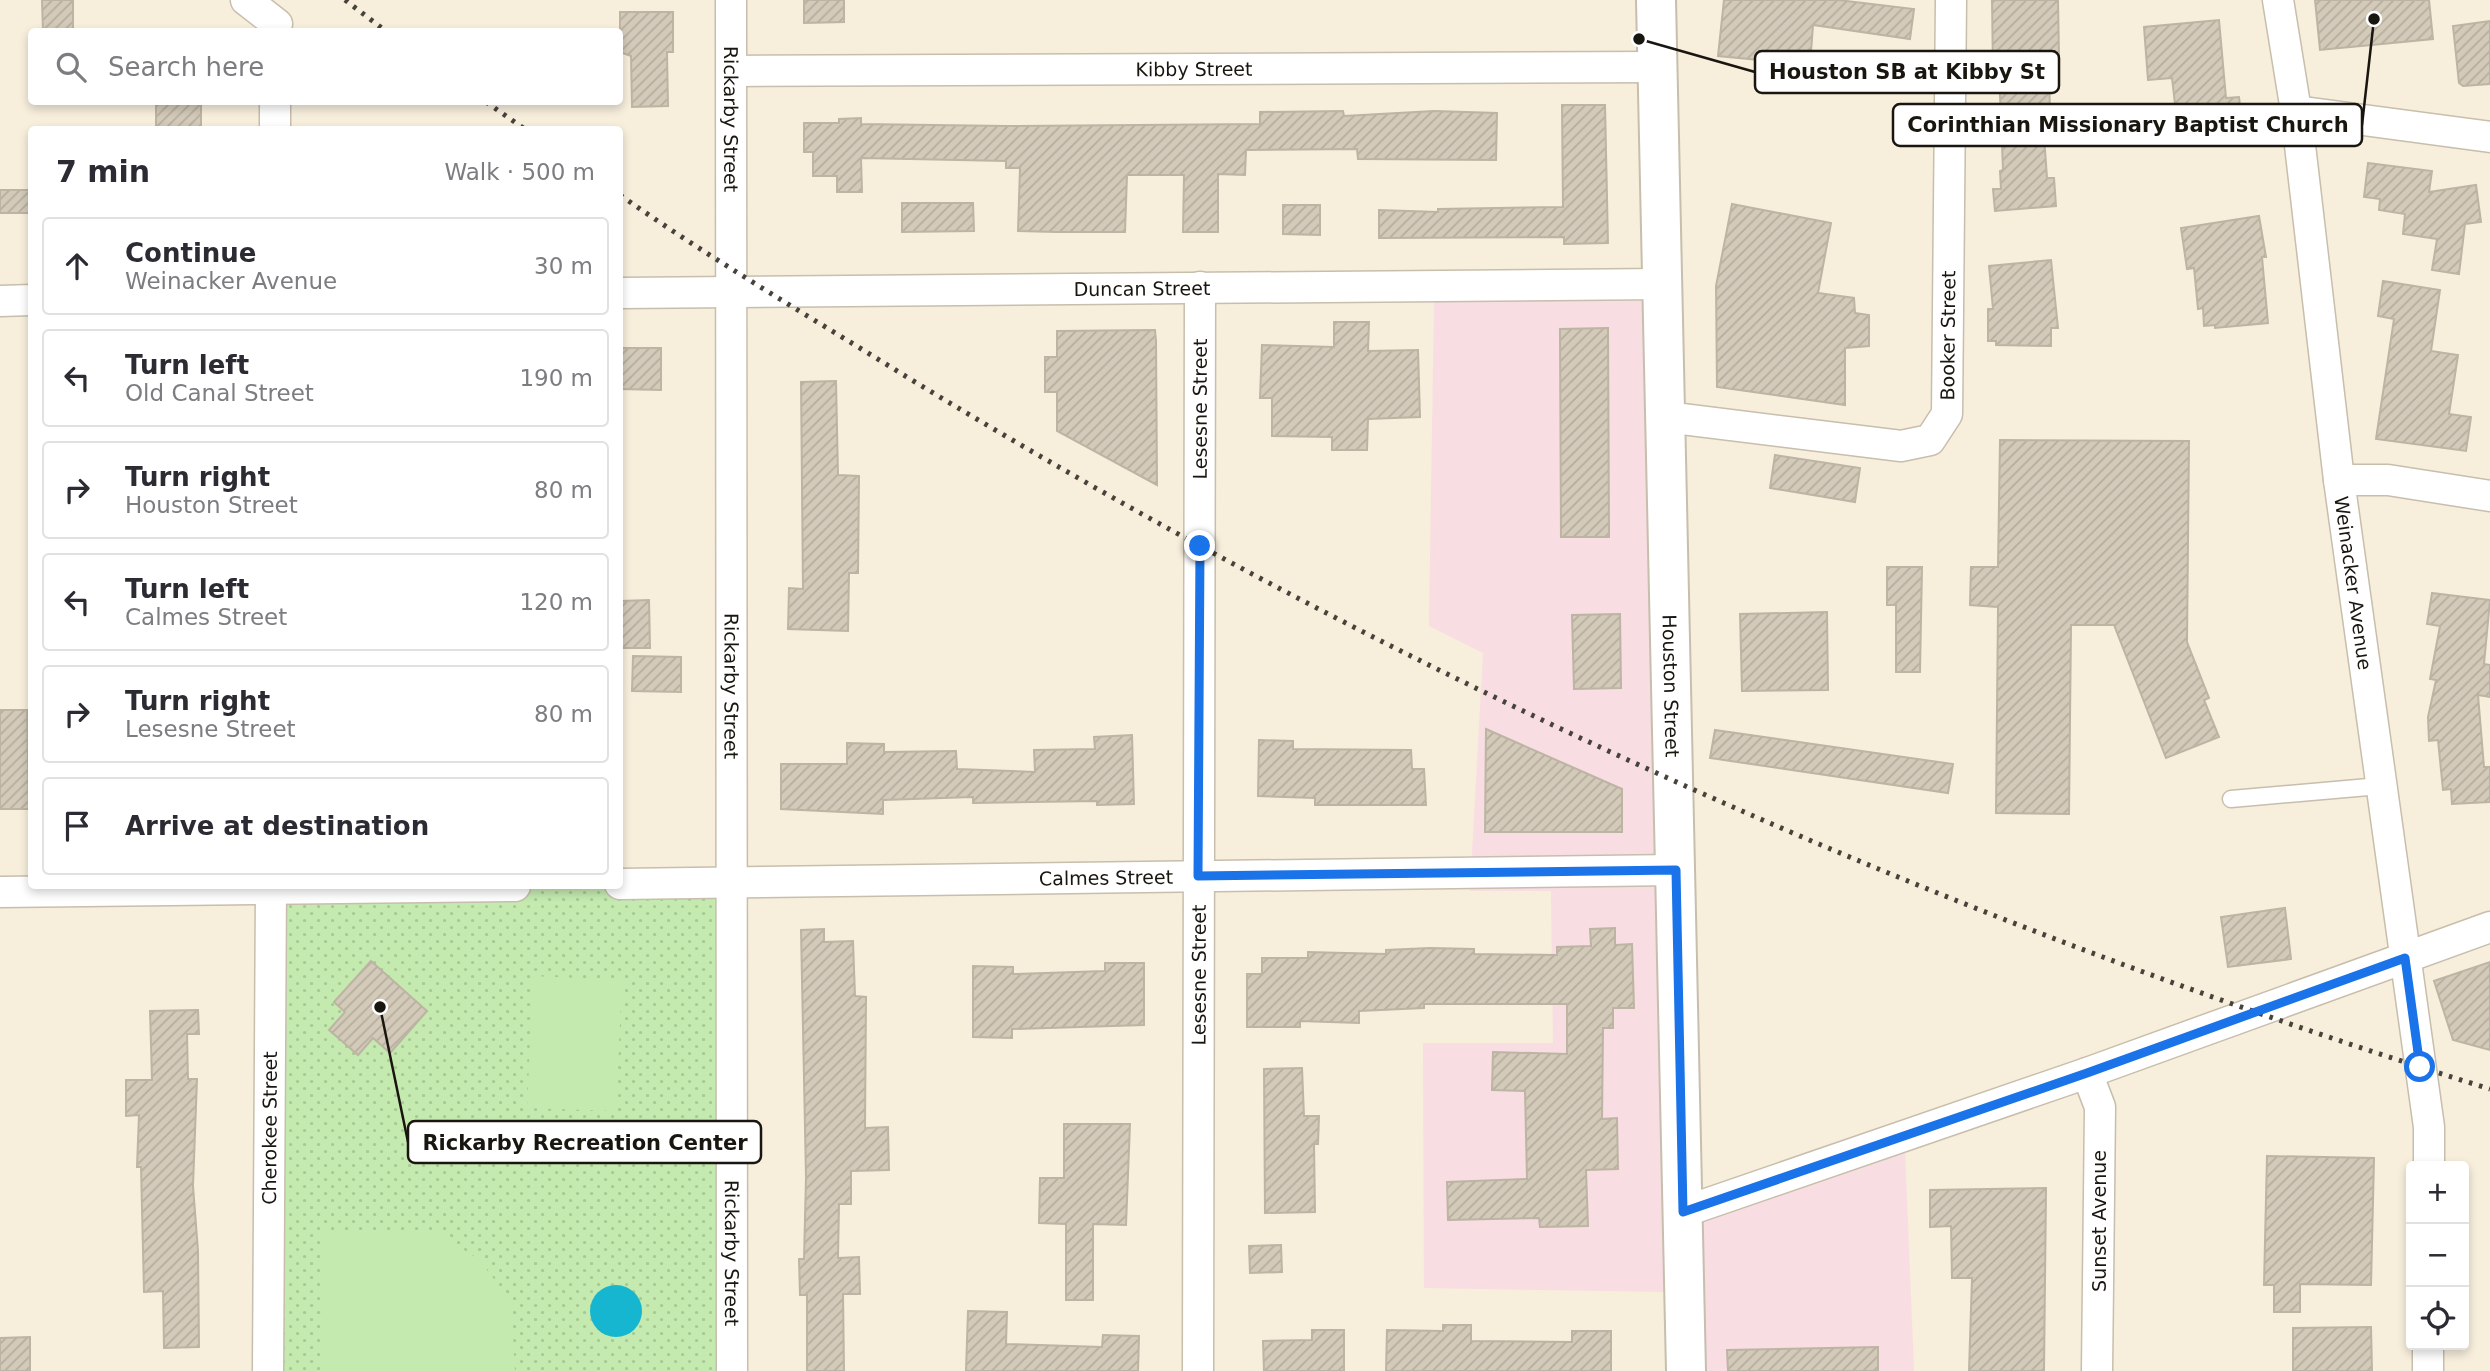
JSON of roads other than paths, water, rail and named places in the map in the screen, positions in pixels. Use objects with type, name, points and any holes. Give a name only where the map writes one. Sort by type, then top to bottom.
[{"type":"street","points":[[246,0],[277,19]]},
{"type":"street","name":"Rickarby Street","points":[[731,0],[732,1371]]},
{"type":"street","name":"Houston Street","points":[[1656,0],[1686,1371]]},
{"type":"street","name":"Booker Street","points":[[1666,417],[1901,446],[1930,440],[1947,414],[1951,0]]},
{"type":"street","name":"Weinacker Avenue","points":[[2278,0],[2296,111],[2339,480],[2429,1127],[2429,1161]]},
{"type":"street","name":"Kibby Street","points":[[732,71],[1657,67]]},
{"type":"street","points":[[275,105],[275,126]]},
{"type":"street","points":[[2296,111],[2490,137]]},
{"type":"street","name":"Duncan Street","points":[[623,293],[1663,284]]},
{"type":"street","name":"Lesesne Street","points":[[1198,1371],[1200,287]]},
{"type":"street","points":[[0,301],[28,300]]},
{"type":"street","points":[[2339,480],[2388,480],[2490,496]]},
{"type":"street","name":"Calmes Street","points":[[623,884],[1676,870]]},
{"type":"street","points":[[0,892],[163,889]]},
{"type":"street","name":"Cherokee Street","points":[[268,1371],[271,889]]},
{"type":"street","points":[[1683,1212],[2087,1073],[2490,927]]},
{"type":"street","name":"Sunset Avenue","points":[[2087,1073],[2100,1107],[2096,1371]]},
{"type":"street","points":[[2428,1350],[2428,1371]]},
{"type":"lane","points":[[2231,799],[2380,786]]},
{"type":"water","points":[[616,1285],[626,1287],[634,1293],[640,1301],[640,1321],[634,1329],[626,1335],[616,1337],[606,1335],[598,1329],[592,1321],[590,1311],[592,1301],[598,1293],[606,1287]]},
{"type":"railway","points":[[345,0],[382,28]]},
{"type":"railway","points":[[490,105],[520,126]]},
{"type":"railway","points":[[623,197],[689,242],[902,374],[1090,485],[1281,589],[1476,688],[1674,781],[1874,867],[2077,947],[2282,1021],[2490,1089]]},
{"type":"place","name":"Corinthian Missionary Baptist Church","points":[[2374,19]]},
{"type":"place","name":"Houston SB at Kibby St","points":[[1639,39]]},
{"type":"place","name":"Rickarby Recreation Center","points":[[380,1007]]}]
